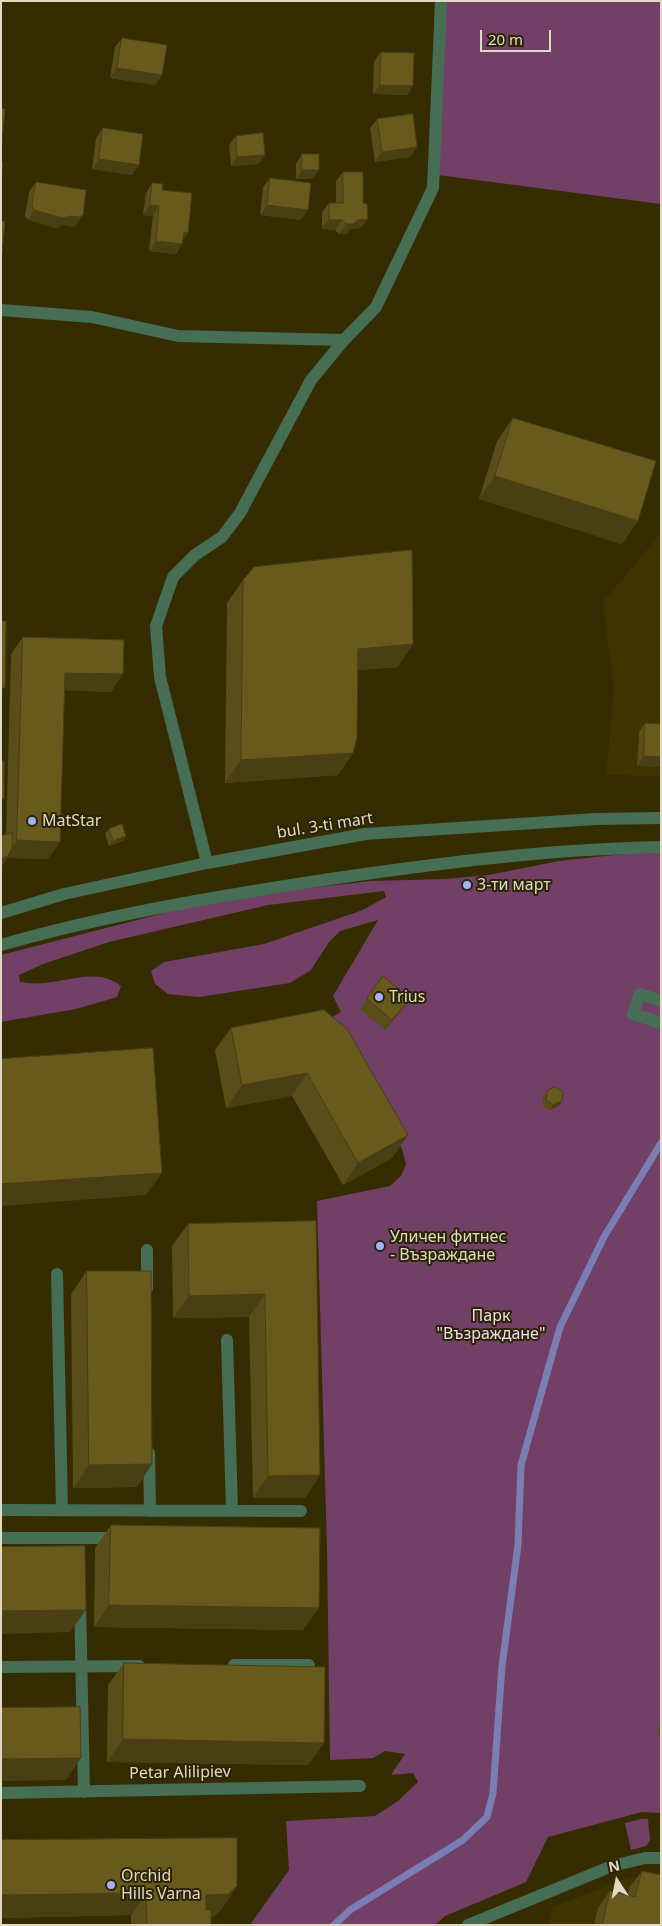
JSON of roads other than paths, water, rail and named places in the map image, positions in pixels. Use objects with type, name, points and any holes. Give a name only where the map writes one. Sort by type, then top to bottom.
[{"type":"street","points":[[207,863],[160,677],[156,626],[173,577],[195,555],[222,537],[240,513],[311,380],[344,340],[376,307],[433,188],[441,1]]},
{"type":"street","points":[[1,310],[92,317],[178,336],[344,340]]},
{"type":"street","name":"bul. 3-ti mart","points":[[1,913],[64,894],[207,863],[365,834],[596,819],[661,818]]},
{"type":"street","points":[[1,945],[69,925],[210,897],[464,860],[610,848],[661,847]]},
{"type":"street","points":[[661,1001],[640,994],[634,1014],[661,1023]]},
{"type":"street","points":[[146,1250],[147,1298]]},
{"type":"street","points":[[57,1274],[62,1510]]},
{"type":"street","points":[[227,1340],[232,1511]]},
{"type":"street","points":[[149,1443],[150,1511]]},
{"type":"street","points":[[1,1510],[302,1511]]},
{"type":"street","points":[[1,1538],[79,1543],[128,1538]]},
{"type":"street","points":[[80,1587],[84,1792]]},
{"type":"street","points":[[220,1665],[309,1665]]},
{"type":"street","points":[[1,1667],[151,1666]]},
{"type":"street","name":"Petar Alilipiev","points":[[1,1793],[360,1786]]},
{"type":"street","points":[[468,1925],[612,1866],[645,1858],[661,1858]]},
{"type":"waterway","points":[[334,1925],[350,1910],[463,1840],[487,1817],[493,1793],[502,1666],[518,1545],[521,1465],[560,1327],[604,1237],[661,1143]]},
{"type":"place","name":"MatStar","points":[[32,821]]},
{"type":"place","name":"3-ти март","points":[[467,885]]},
{"type":"place","name":"Trius","points":[[379,997]]},
{"type":"place","name":"Уличен фитнес - Възраждане","points":[[380,1246]]},
{"type":"place","name":"Orchid Hills Varna","points":[[111,1885]]},
{"type":"park label","name":"Парк \"Възраждане\"","points":[[491,1325]]}]
